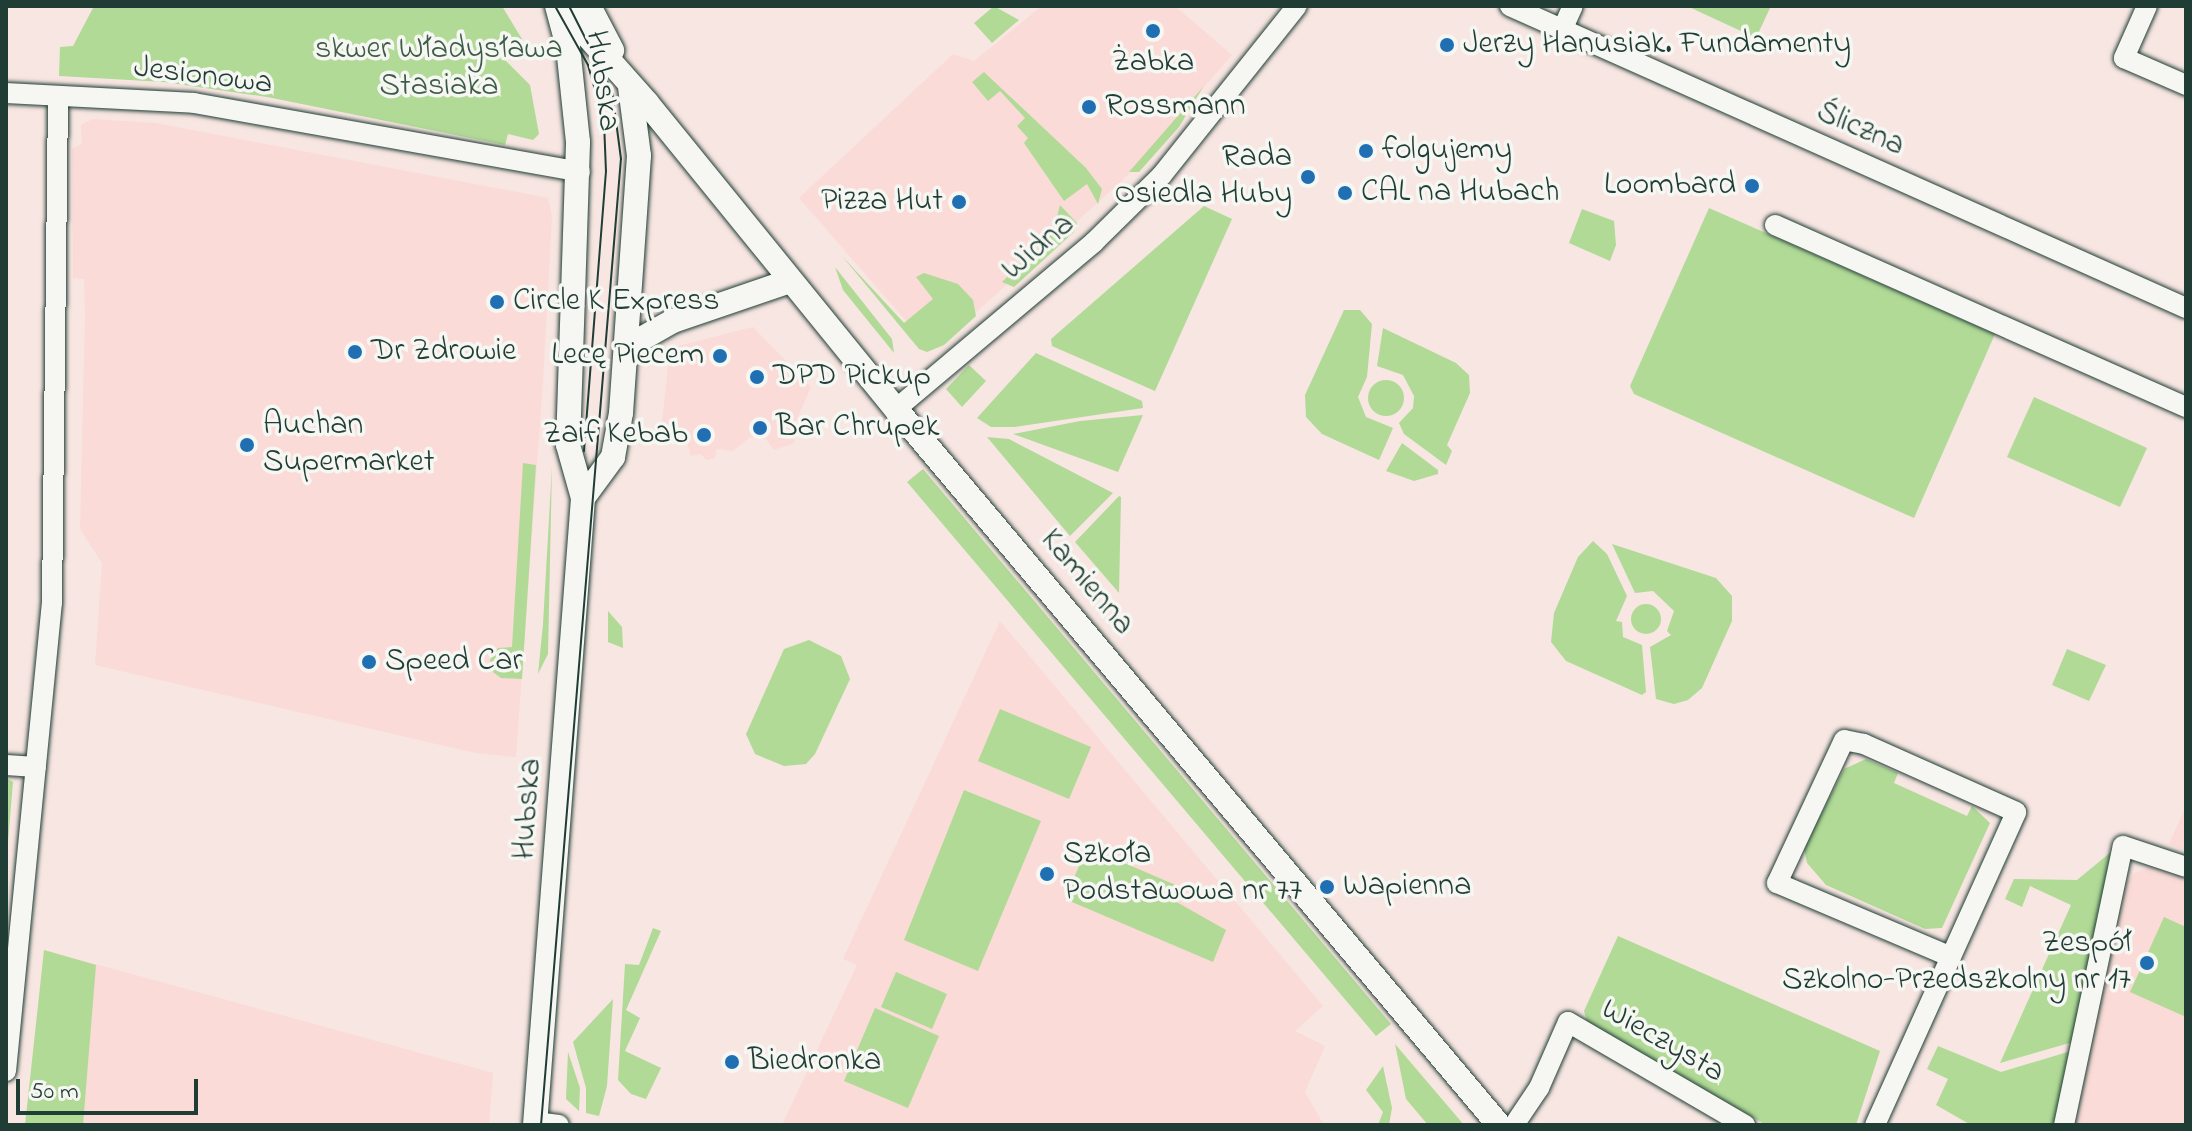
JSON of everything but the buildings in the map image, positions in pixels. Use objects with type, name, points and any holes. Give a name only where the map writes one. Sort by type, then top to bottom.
[{"type":"street","points":[[559,6],[627,79]]},
{"type":"street","name":"Hubska","points":[[543,1124],[583,498],[568,445],[580,172],[574,88],[559,6]]},
{"type":"street","points":[[589,6],[627,79]]},
{"type":"street","name":"Widna","points":[[896,409],[1094,242],[1165,172],[1297,6]]},
{"type":"street","name":"Śliczna","points":[[1510,6],[2186,308]]},
{"type":"street","points":[[1563,28],[1573,6]]},
{"type":"street","points":[[2147,6],[2124,58],[2186,85]]},
{"type":"street","name":"Hubska","points":[[583,498],[613,457],[627,347],[639,156],[627,79]]},
{"type":"street","name":"Kamienna","points":[[627,79],[896,409],[1499,1125]]},
{"type":"street","name":"Jesionowa","points":[[6,93],[194,103],[580,172]]},
{"type":"street","points":[[6,1071],[9,1014],[52,603],[58,96]]},
{"type":"street","points":[[1775,225],[2186,407]]},
{"type":"street","points":[[627,347],[673,321],[790,281]]},
{"type":"street","points":[[1875,1125],[1951,957],[2016,812],[1864,744],[1844,740],[1777,883],[1951,957]]},
{"type":"street","points":[[6,765],[36,767]]},
{"type":"street","points":[[2064,1125],[2123,846],[2186,867]]},
{"type":"street","name":"Wieczysta","points":[[1514,1125],[1539,1088],[1568,1022],[1745,1125]]},
{"type":"shaded area","points":[[1042,6],[1175,6],[1232,55],[1125,178],[943,342],[927,345],[799,198],[953,54],[974,61]]},
{"type":"shaded area","points":[[93,119],[156,123],[548,198],[552,217],[543,381],[516,757],[475,753],[95,665],[102,563],[80,529],[85,316],[84,279],[73,278],[72,149],[82,144],[81,125]]},
{"type":"shaded area","points":[[753,327],[811,387],[796,421],[794,443],[774,450],[766,439],[750,437],[733,451],[717,449],[715,458],[707,460],[700,454],[691,456],[684,433],[661,432],[670,348]]},
{"type":"shaded area","name":"Szkoła Podstawowa nr 77","points":[[1000,621],[1323,1006],[1295,1031],[1325,1046],[1305,1092],[1324,1125],[782,1125],[857,965],[843,959]]},
{"type":"shaded area","points":[[2186,806],[2186,851],[2169,844]]},
{"type":"shaded area","name":"Zespół Szkolno-Przedszkolny nr 17","points":[[2158,865],[2186,875],[2186,1125],[2073,1125],[2122,887],[2136,872]]},
{"type":"shaded area","points":[[44,950],[493,1073],[489,1125],[28,1125]]},
{"type":"green space","name":"skwer Władysława Stasiaka","points":[[94,6],[502,6],[522,39],[501,56],[530,85],[539,134],[533,140],[508,134],[505,145],[267,97],[164,82],[59,76],[60,47],[73,46]]},
{"type":"green space","points":[[994,6],[1019,20],[992,43],[974,23]]},
{"type":"green space","points":[[1689,7],[1770,8],[1756,38]]},
{"type":"green space","points":[[984,72],[1086,168],[1102,189],[1098,204],[1087,184],[1064,201],[1024,143],[1028,138],[1017,126],[1025,118],[1000,91],[988,101],[972,82]]},
{"type":"green space","points":[[1203,87],[1179,127],[1139,172],[1129,172]]},
{"type":"green space","points":[[1060,205],[1077,223],[1074,232],[1014,287],[1002,282],[1025,259],[1031,264],[1038,257],[1035,252],[1053,232]]},
{"type":"green space","points":[[1204,206],[1232,219],[1155,391],[1052,346],[1051,339]]},
{"type":"green space","points":[[1709,208],[1995,334],[1914,518],[1634,394],[1630,386]]},
{"type":"green space","points":[[1582,209],[1614,221],[1616,245],[1610,261],[1569,243]]},
{"type":"green space","points":[[842,256],[904,323],[933,299],[916,277],[924,273],[958,284],[973,300],[976,316],[944,345],[927,352],[919,349]]},
{"type":"green space","points":[[835,267],[892,339],[894,353],[843,290]]},
{"type":"green space","points":[[1344,310],[1360,310],[1372,324],[1367,377],[1358,397],[1366,417],[1393,428],[1379,460],[1322,434],[1306,417],[1305,395]]},
{"type":"green space","points":[[1383,328],[1456,363],[1469,375],[1470,393],[1447,445],[1452,451],[1446,465],[1404,434],[1399,423],[1413,408],[1414,396],[1403,375],[1377,366]]},
{"type":"green space","points":[[1036,353],[1142,401],[1143,408],[1014,427],[991,427],[977,418]]},
{"type":"green space","points":[[969,365],[986,381],[962,407],[946,389]]},
{"type":"green space","points":[[1386,380],[1399,385],[1404,398],[1399,411],[1386,416],[1373,411],[1368,398],[1373,385]]},
{"type":"green space","points":[[2034,397],[2147,448],[2120,507],[2007,457]]},
{"type":"green space","points":[[1143,415],[1118,472],[1013,434],[1080,421]]},
{"type":"green space","points":[[987,437],[1009,439],[1113,493],[1070,536]]},
{"type":"green space","points":[[1402,443],[1438,470],[1438,474],[1414,481],[1386,471]]},
{"type":"green space","points":[[523,463],[536,465],[522,679],[501,678],[493,672],[490,660],[498,648],[512,647]]},
{"type":"green space","points":[[552,466],[548,654],[538,674],[543,624]]},
{"type":"green space","points":[[923,469],[1391,1024],[1376,1036],[907,482]]},
{"type":"green space","points":[[1121,497],[1119,593],[1075,542]]},
{"type":"green space","points":[[1593,541],[1607,554],[1627,596],[1616,621],[1622,622],[1623,637],[1642,645],[1646,692],[1642,695],[1566,661],[1551,642],[1554,613],[1578,557]]},
{"type":"green space","points":[[1612,544],[1716,578],[1732,596],[1732,621],[1702,688],[1688,700],[1674,704],[1656,699],[1650,647],[1671,635],[1667,631],[1674,611],[1653,591],[1635,593]]},
{"type":"green space","points":[[1646,604],[1656,609],[1661,619],[1656,629],[1646,634],[1636,629],[1631,619],[1636,609]]},
{"type":"green space","points":[[608,611],[622,627],[623,648],[608,642]]},
{"type":"green space","points":[[809,640],[841,656],[850,679],[815,754],[806,764],[784,766],[755,754],[746,734],[784,649]]},
{"type":"green space","points":[[2067,649],[2106,665],[2089,701],[2052,685]]},
{"type":"green space","points":[[1000,709],[1091,747],[1069,799],[978,761]]},
{"type":"green space","points":[[1866,759],[1898,773],[1894,783],[1967,816],[1972,806],[1990,823],[1942,928],[1925,929],[1826,885],[1807,863],[1804,848],[1844,769]]},
{"type":"green space","points":[[6,778],[13,782],[6,866]]},
{"type":"green space","points":[[964,790],[1041,821],[978,971],[904,940]]},
{"type":"green space","points":[[1087,847],[1178,886],[1173,900],[1226,930],[1213,962],[1065,899]]},
{"type":"green space","points":[[2111,852],[2073,1042],[2000,1063],[2071,905],[2030,886],[2022,907],[2005,899],[2014,879],[2077,880]]},
{"type":"green space","points":[[2164,917],[2186,927],[2186,1017],[2130,992]]},
{"type":"green space","points":[[653,928],[661,931],[626,1010],[640,1018],[625,1051],[661,1068],[646,1099],[631,1094],[618,1080],[625,964],[639,965]]},
{"type":"green space","points":[[1618,936],[1880,1051],[1856,1125],[1766,1125],[1587,1022],[1584,1011]]},
{"type":"green space","points":[[44,950],[96,965],[83,1125],[25,1125]]},
{"type":"green space","points":[[896,972],[947,994],[932,1029],[881,1007]]},
{"type":"green space","points":[[613,999],[607,1086],[599,1116],[586,1113],[586,1088],[573,1042]]},
{"type":"green space","points":[[875,1008],[939,1036],[908,1108],[844,1081]]},
{"type":"green space","points":[[1395,1044],[1464,1125],[1428,1125],[1406,1099]]},
{"type":"green space","points":[[1938,1046],[2001,1072],[2071,1051],[2056,1125],[1971,1125],[1936,1105],[1948,1079],[1927,1069]]},
{"type":"green space","points":[[568,1052],[580,1088],[579,1111],[566,1099]]},
{"type":"green space","points":[[1383,1066],[1392,1108],[1389,1125],[1378,1125],[1383,1112],[1366,1090]]},
{"type":"tram line","points":[[555,6],[588,65],[604,122],[606,171],[584,451]]},
{"type":"tram line","points":[[541,1125],[621,159],[612,91],[569,6]]},
{"type":"place","name":"Żabka","points":[[1153,31]]},
{"type":"place","name":"Jerzy Hanusiak. Fundamenty","points":[[1447,45]]},
{"type":"place","name":"Rossmann","points":[[1089,107]]},
{"type":"place","name":"folgujemy","points":[[1366,151]]},
{"type":"place","name":"Rada Osiedla Huby","points":[[1308,177]]},
{"type":"place","name":"Loombard","points":[[1752,186]]},
{"type":"place","name":"CAL na Hubach","points":[[1345,193]]},
{"type":"place","name":"Pizza Hut","points":[[959,202]]},
{"type":"place","name":"Circle K Express","points":[[497,302]]},
{"type":"place","name":"Dr Zdrowie","points":[[355,352]]},
{"type":"place","name":"Lecę Piecem","points":[[720,356]]},
{"type":"place","name":"DPD Pickup","points":[[757,377]]},
{"type":"place","name":"Bar Chrupek","points":[[760,428]]},
{"type":"place","name":"Zaif Kebab","points":[[704,435]]},
{"type":"place","name":"Auchan Supermarket","points":[[247,445]]},
{"type":"place","name":"Speed Car","points":[[369,662]]},
{"type":"place","name":"Szkoła Podstawowa nr 77","points":[[1047,874]]},
{"type":"place","name":"Wapienna","points":[[1327,887]]},
{"type":"place","name":"Zespół Szkolno-Przedszkolny nr 17","points":[[2147,963]]},
{"type":"place","name":"Biedronka","points":[[732,1062]]}]
